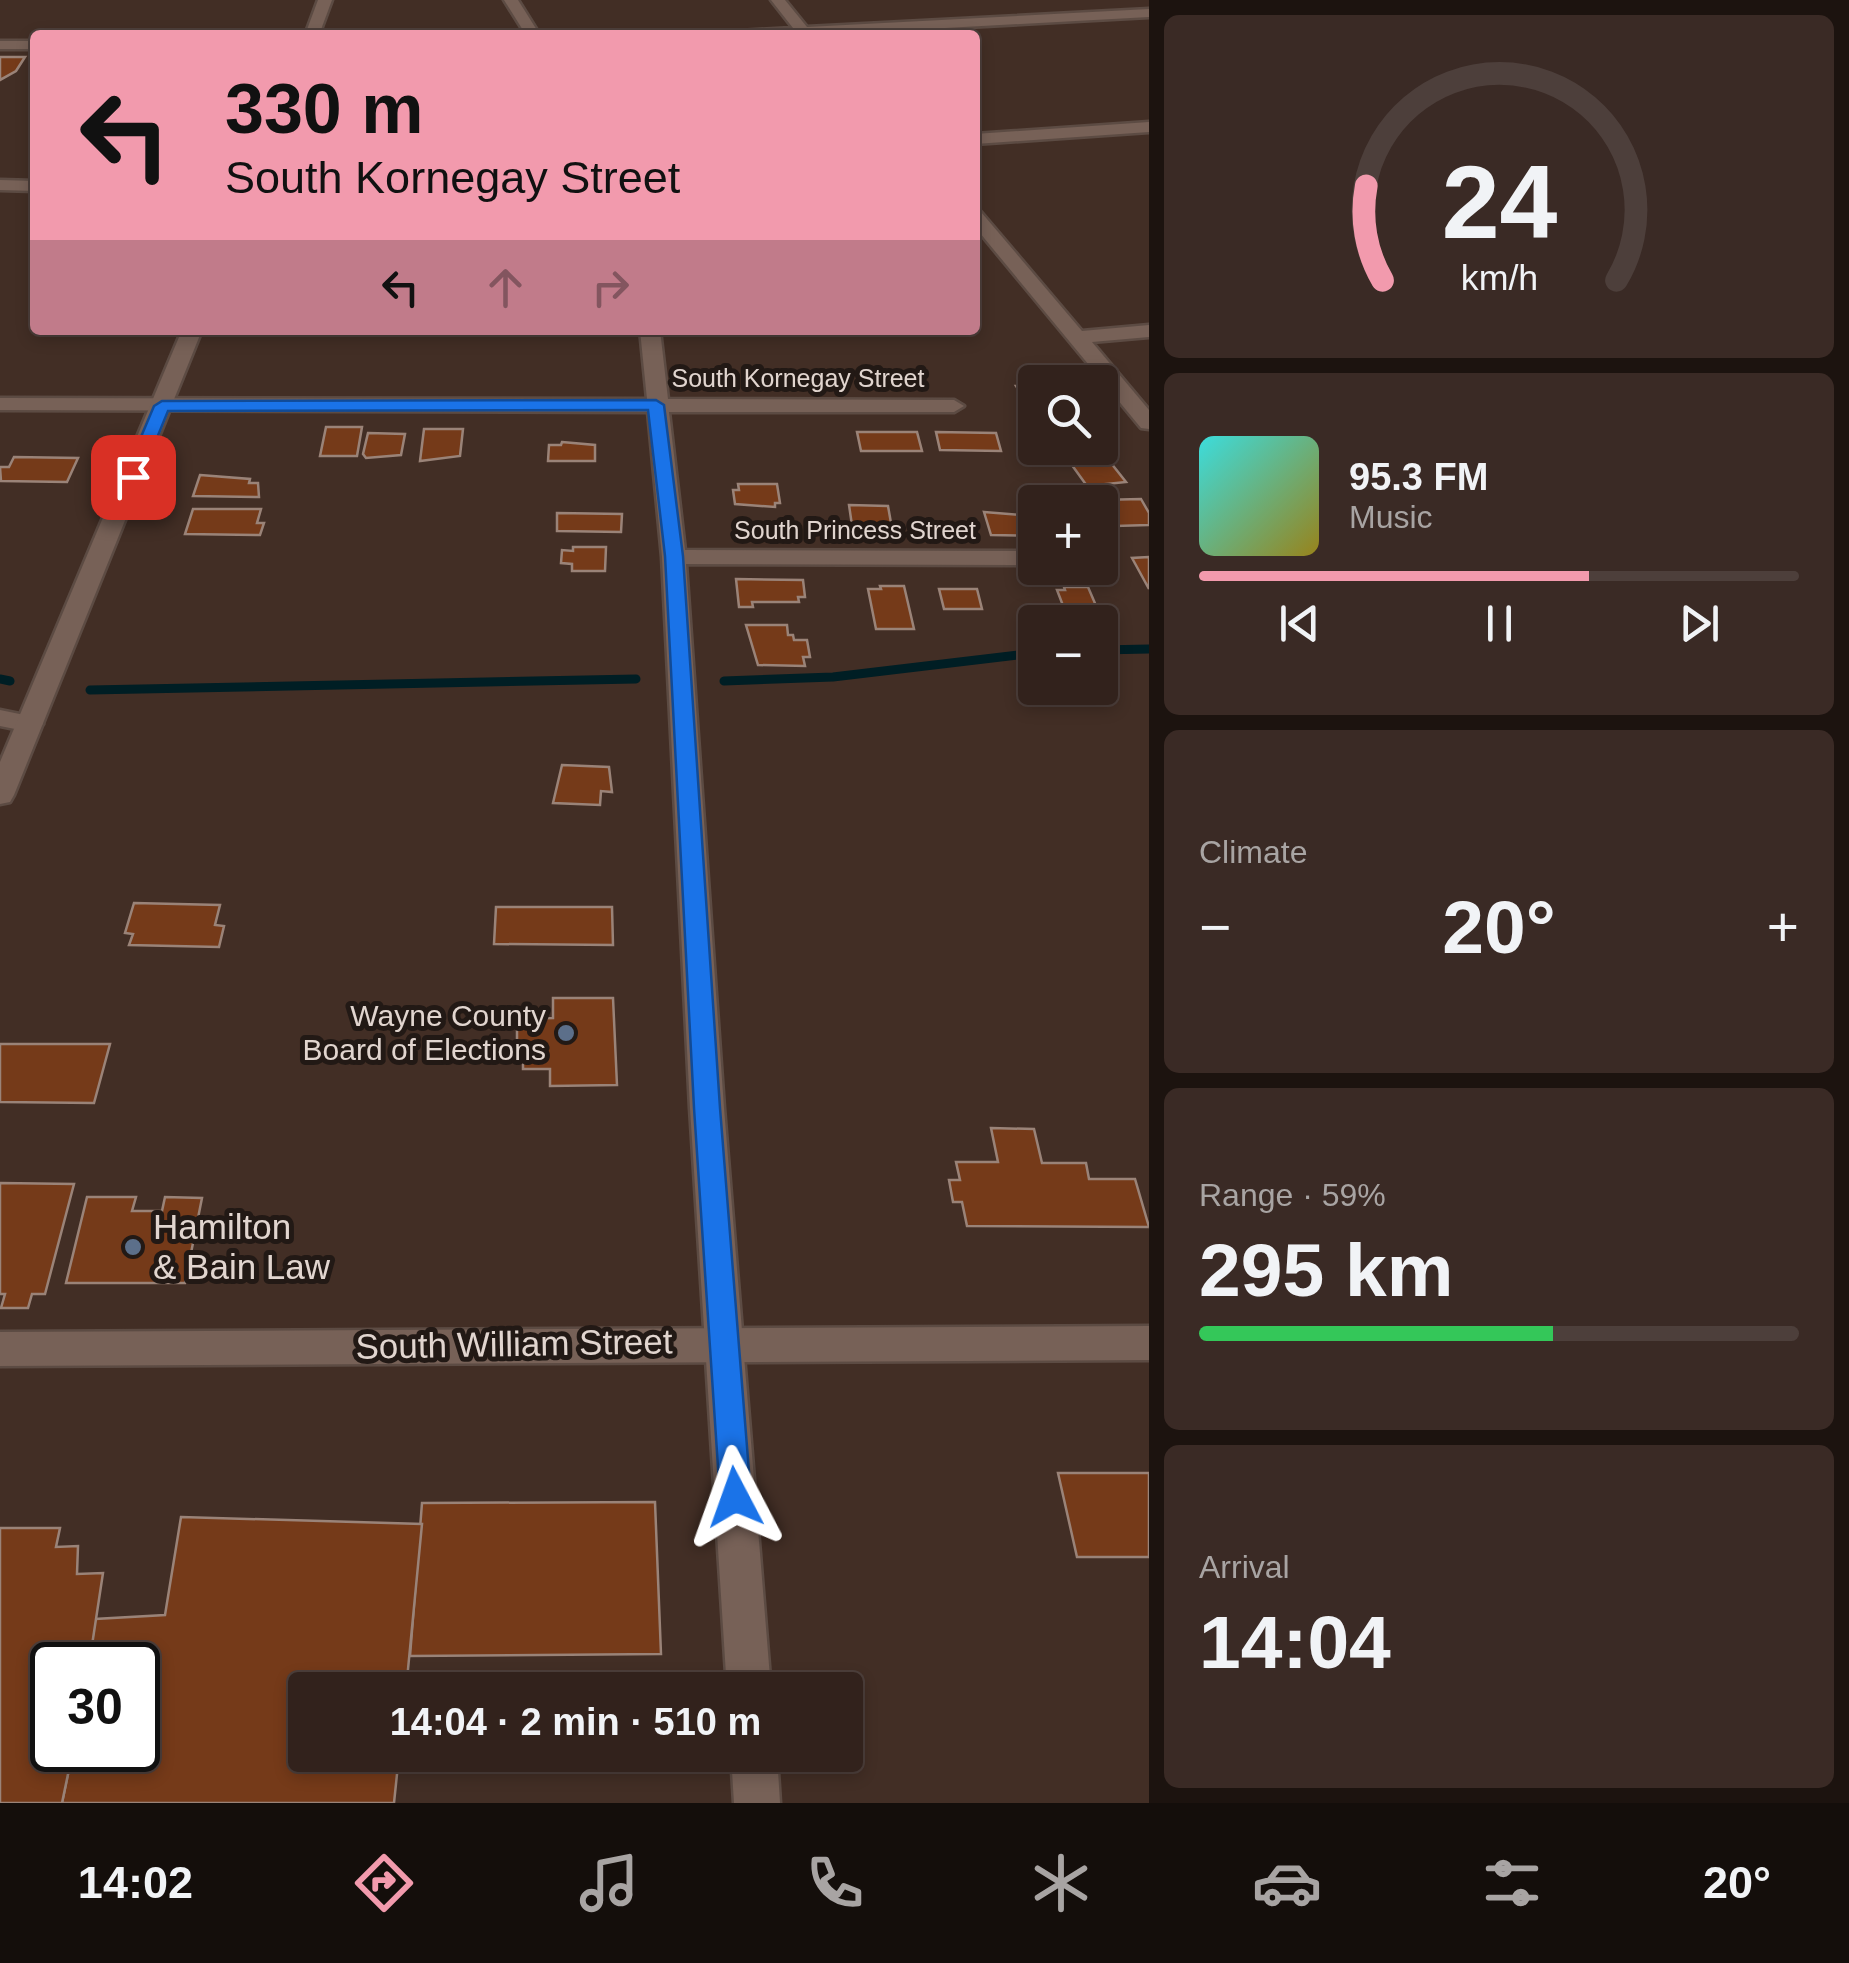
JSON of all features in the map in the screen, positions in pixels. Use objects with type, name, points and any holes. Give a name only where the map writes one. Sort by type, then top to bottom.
[{"type":"street","points":[[314,30],[324,0]]},
{"type":"street","points":[[511,0],[529,30]]},
{"type":"street","points":[[778,0],[803,30]]},
{"type":"street","points":[[1093,0],[1137,32]]},
{"type":"street","points":[[856,30],[1149,13]]},
{"type":"street","points":[[0,45],[30,45]]},
{"type":"street","points":[[980,139],[1149,127]]},
{"type":"street","points":[[0,186],[30,186]]},
{"type":"street","points":[[980,222],[1149,423]]},
{"type":"street","points":[[1075,338],[1149,331]]},
{"type":"street","points":[[0,796],[190,335]]},
{"type":"street","points":[[650,335],[674,556],[748,1672]]},
{"type":"street","name":"South Kornegay Street","points":[[0,404],[954,406]]},
{"type":"street","name":"South Princess Street","points":[[674,556],[1018,558]]},
{"type":"street","points":[[0,718],[30,724]]},
{"type":"street","name":"South William Street","points":[[0,1349],[724,1342],[1149,1343]]},
{"type":"street","points":[[755,1772],[757,1803]]},
{"type":"building","points":[[0,57],[25,57],[16,71],[0,80]]},
{"type":"building","points":[[326,427],[362,427],[357,456],[320,456]]},
{"type":"building","points":[[424,429],[463,429],[460,456],[420,461]]},
{"type":"building","points":[[857,432],[917,432],[922,451],[861,451]]},
{"type":"building","points":[[936,432],[996,433],[1001,451],[940,450]]},
{"type":"building","points":[[368,433],[405,434],[401,455],[366,458],[363,454]]},
{"type":"building","points":[[549,445],[595,445],[595,461],[548,461]]},
{"type":"building","points":[[14,457],[78,458],[67,482],[1,481],[0,467],[9,467]]},
{"type":"building","points":[[1072,465],[1113,465],[1126,482],[1097,485],[1086,485]]},
{"type":"building","points":[[200,475],[250,479],[249,483],[258,483],[259,497],[193,496]]},
{"type":"building","points":[[738,484],[777,484],[780,503],[775,503],[775,507],[735,504],[733,490],[739,490]]},
{"type":"building","points":[[1141,499],[1149,513],[1149,525],[1118,526],[1118,500]]},
{"type":"building","points":[[849,505],[888,506],[894,540],[854,539]]},
{"type":"building","points":[[193,509],[261,509],[257,523],[264,523],[260,535],[185,534]]},
{"type":"building","points":[[984,512],[1018,515],[1018,536],[991,535]]},
{"type":"building","points":[[557,513],[622,514],[621,532],[557,531]]},
{"type":"building","points":[[573,547],[606,547],[605,571],[572,571],[572,564],[561,563],[562,550],[573,551]]},
{"type":"building","points":[[1149,557],[1149,589],[1132,558]]},
{"type":"building","points":[[736,579],[803,580],[805,597],[798,597],[799,602],[752,602],[753,607],[739,607]]},
{"type":"building","points":[[880,586],[904,586],[914,629],[876,629],[868,589],[881,589]]},
{"type":"building","points":[[1064,587],[1088,587],[1096,605],[1063,605],[1057,590],[1065,590]]},
{"type":"building","points":[[939,589],[977,589],[982,609],[944,609]]},
{"type":"building","points":[[746,625],[787,625],[788,635],[793,635],[794,640],[807,640],[810,657],[803,657],[805,666],[758,665]]},
{"type":"building","points":[[562,765],[609,767],[612,792],[601,791],[600,805],[553,803]]},
{"type":"building","points":[[134,903],[220,905],[215,925],[224,926],[219,947],[129,945],[133,934],[125,933]]},
{"type":"building","points":[[496,907],[612,907],[613,945],[494,944]]},
{"type":"building","name":"Wayne County Board of Elections","points":[[553,998],[613,998],[617,1085],[550,1086],[550,1069],[523,1069],[523,1061],[517,1061],[517,1019],[553,1018]]},
{"type":"building","points":[[0,1044],[110,1044],[94,1103],[0,1102]]},
{"type":"building","points":[[991,1128],[1034,1129],[1042,1163],[1086,1163],[1089,1179],[1135,1179],[1149,1227],[967,1226],[962,1202],[953,1202],[949,1180],[960,1180],[956,1162],[998,1162]]},
{"type":"building","points":[[0,1183],[74,1184],[45,1294],[32,1294],[28,1308],[1,1308],[5,1294],[0,1294]]},
{"type":"building","name":"Hamilton & Bain Law","points":[[87,1197],[136,1197],[132,1211],[162,1211],[165,1197],[202,1198],[185,1283],[66,1283]]},
{"type":"building","points":[[1058,1473],[1149,1473],[1149,1557],[1077,1557]]},
{"type":"building","points":[[655,1502],[661,1654],[410,1656],[422,1503]]},
{"type":"building","points":[[181,1517],[422,1524],[408,1672],[288,1672],[288,1772],[397,1772],[394,1803],[62,1803],[68,1772],[160,1772],[160,1642],[92,1642],[95,1619],[165,1615]]},
{"type":"building","points":[[0,1528],[60,1528],[56,1547],[78,1546],[77,1574],[103,1573],[92,1642],[30,1642],[30,1772],[68,1772],[62,1803],[0,1803]]},
{"type":"waterway","points":[[1118,650],[1149,649]]},
{"type":"waterway","points":[[724,681],[833,677],[1018,655]]},
{"type":"waterway","points":[[0,679],[10,681]]},
{"type":"waterway","points":[[90,690],[636,679]]},
{"type":"place","name":"Wayne County Board of Elections","points":[[566,1033]]},
{"type":"place","name":"Hamilton & Bain Law","points":[[133,1247]]},
{"type":"route","points":[[133,477],[162,406],[656,405],[674,556],[735,1497]]}]
